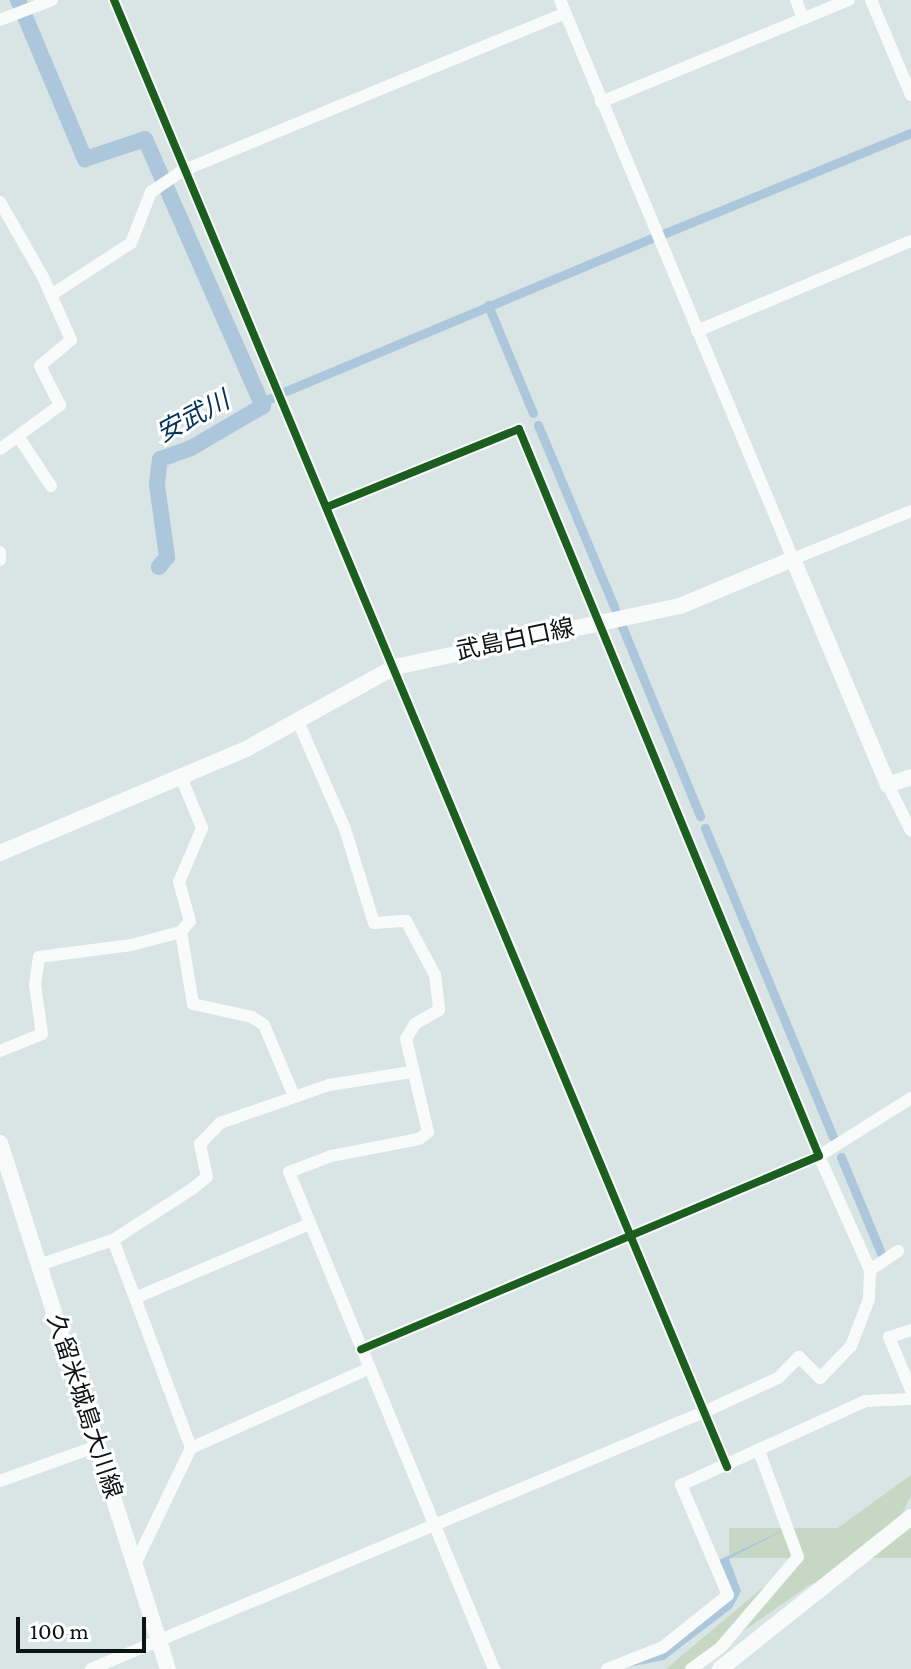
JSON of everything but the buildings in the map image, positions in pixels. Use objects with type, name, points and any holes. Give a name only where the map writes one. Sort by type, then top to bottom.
[{"type":"main road","name":"武島白口線","points":[[0,853],[181,777],[395,667],[680,606],[793,559]]},
{"type":"main road","points":[[793,559],[888,785],[911,777]]},
{"type":"main road","name":"久留米城島大川線","points":[[0,1143],[97,1446],[137,1560],[168,1669]]},
{"type":"main road","points":[[720,1669],[911,1517]]},
{"type":"street","points":[[6,18],[52,0]]},
{"type":"street","points":[[114,0],[180,174],[395,667],[727,1467]]},
{"type":"street","points":[[560,0],[793,559],[911,511]]},
{"type":"street","points":[[796,0],[803,19]]},
{"type":"street","points":[[601,102],[849,0]]},
{"type":"street","points":[[871,0],[911,95]]},
{"type":"street","points":[[51,295],[131,243],[151,192],[180,174],[565,13]]},
{"type":"street","points":[[0,202],[51,295],[71,340],[40,366],[60,405],[0,449]]},
{"type":"street","points":[[697,331],[911,241]]},
{"type":"street","points":[[91,1669],[436,1528],[704,1412],[778,1378],[799,1357],[820,1378],[851,1346],[869,1299],[870,1270],[819,1156],[519,429],[327,507]]},
{"type":"street","points":[[18,436],[51,486]]},
{"type":"street","points":[[0,552],[0,560]]},
{"type":"street","points":[[297,719],[345,829],[374,923],[406,921],[435,975],[439,1010],[415,1024],[406,1039],[411,1072],[428,1132],[419,1139],[331,1156],[289,1172],[494,1669]]},
{"type":"street","points":[[0,1051],[42,1034],[35,985],[39,957],[181,932],[190,921],[179,882],[202,828],[181,777]]},
{"type":"street","points":[[888,785],[911,831]]},
{"type":"street","points":[[181,932],[193,1004],[252,1017],[264,1025],[294,1096]]},
{"type":"street","points":[[39,1265],[113,1240],[207,1177],[200,1144],[220,1123],[294,1096],[411,1072]]},
{"type":"street","points":[[361,1349],[819,1156],[911,1098]]},
{"type":"street","points":[[135,1298],[309,1224]]},
{"type":"street","points":[[113,1240],[191,1448]]},
{"type":"street","points":[[870,1270],[898,1251]]},
{"type":"street","points":[[911,1330],[889,1337],[911,1390]]},
{"type":"street","points":[[137,1560],[191,1448],[370,1368]]},
{"type":"street","points":[[607,1669],[663,1647],[728,1595],[681,1485],[727,1467],[865,1401],[911,1399]]},
{"type":"street","points":[[0,1481],[97,1446]]},
{"type":"street","points":[[691,1669],[721,1647],[798,1557],[759,1451]]},
{"type":"green space","points":[[911,1475],[911,1495],[899,1520],[823,1582],[811,1584],[733,1638],[806,1551]]},
{"type":"green space","points":[[729,1528],[911,1528],[911,1558],[729,1558]]},
{"type":"green space","points":[[780,1573],[721,1642],[685,1669],[666,1669]]},
{"type":"water","points":[[786,1529],[729,1559],[741,1591],[732,1608],[664,1660],[618,1669],[663,1654],[730,1601],[733,1592],[719,1560]]},
{"type":"waterway","name":"安武川","points":[[18,0],[85,159],[145,139],[263,406],[191,448],[160,459],[157,485],[167,557],[159,567]]},
{"type":"waterway","points":[[663,234],[911,133]]},
{"type":"waterway","points":[[286,391],[652,238]]},
{"type":"waterway","points":[[488,305],[533,413]]},
{"type":"waterway","points":[[261,402],[274,397]]},
{"type":"waterway","points":[[538,425],[615,609]]},
{"type":"waterway","points":[[621,624],[700,816]]},
{"type":"waterway","points":[[705,828],[833,1137]]},
{"type":"waterway","points":[[841,1157],[881,1253]]},
{"type":"cycle path","points":[[114,0],[727,1467]]},
{"type":"cycle path","points":[[327,507],[519,429],[819,1156],[361,1349]]}]
